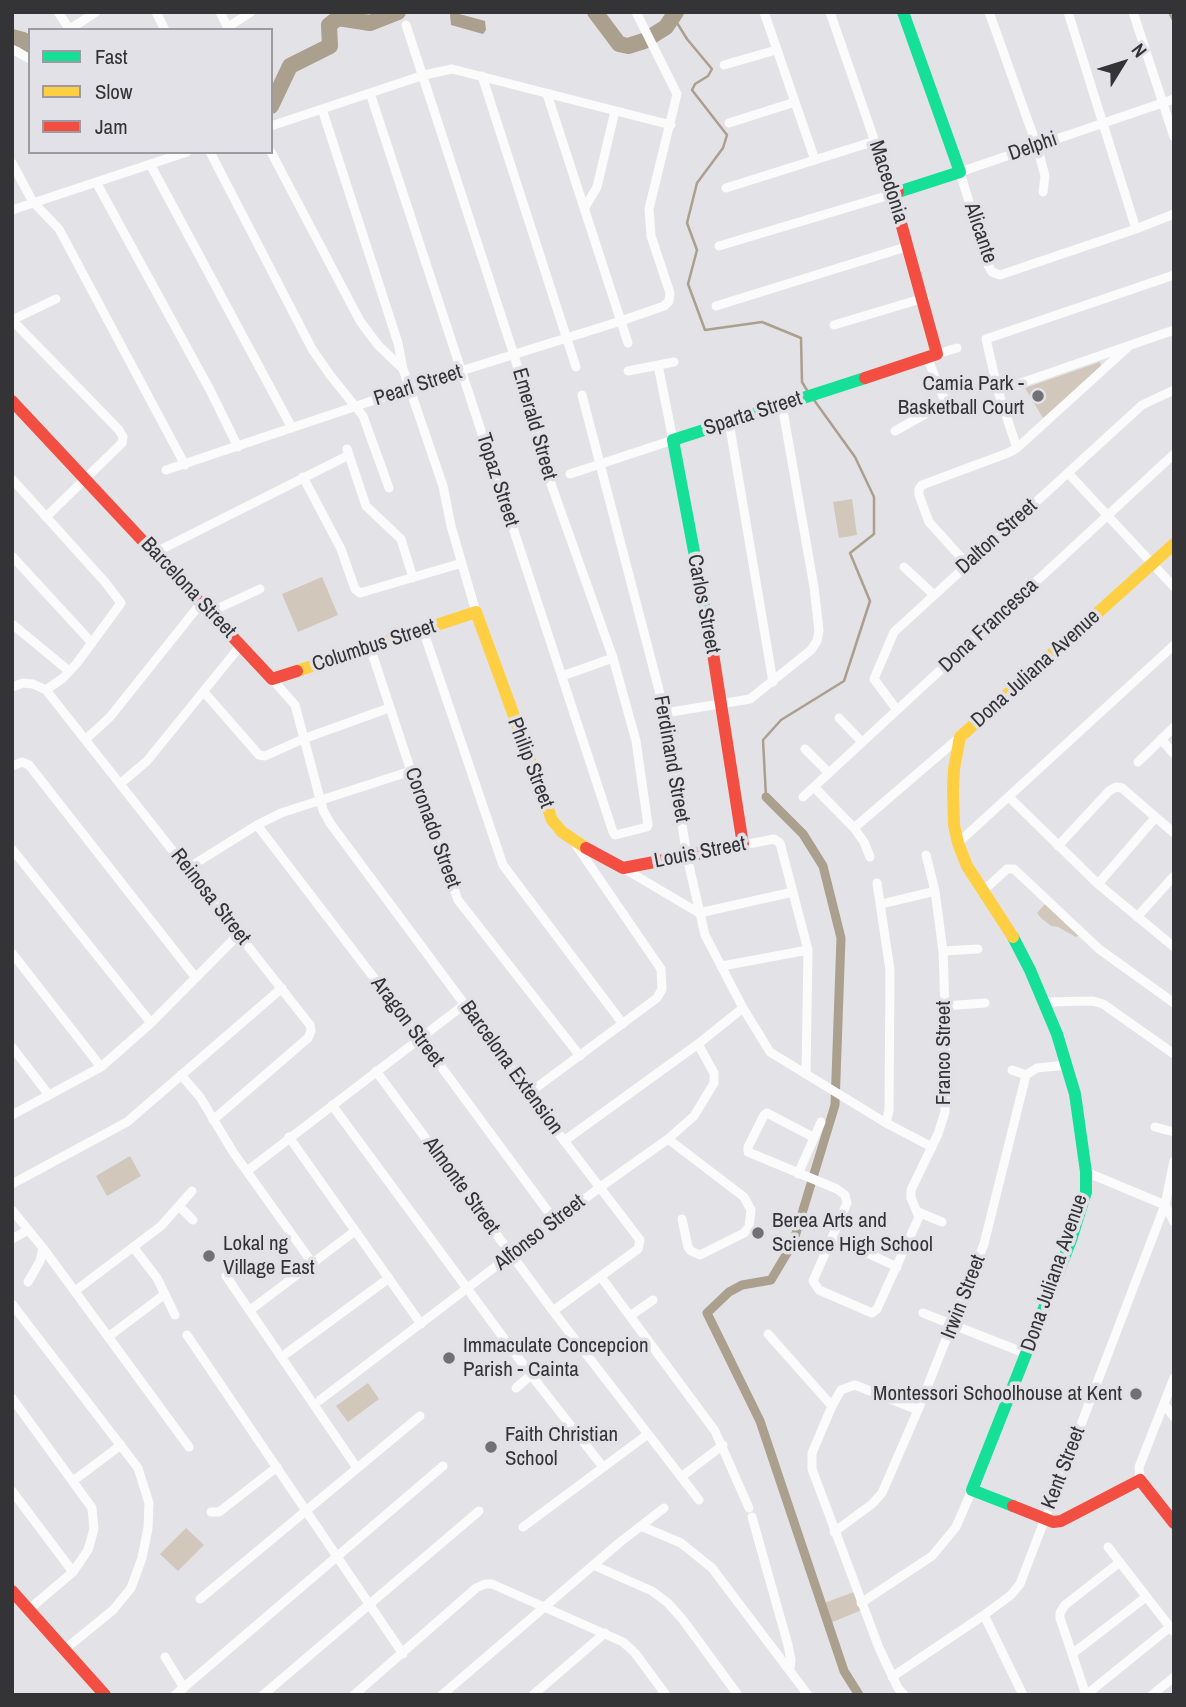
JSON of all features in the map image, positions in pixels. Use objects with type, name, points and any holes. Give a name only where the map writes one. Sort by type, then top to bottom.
[{"type":"street","points":[[58,12],[69,28]]},
{"type":"street","points":[[73,28],[96,12]]},
{"type":"street","points":[[156,12],[164,28]]},
{"type":"street","points":[[220,12],[228,28]]},
{"type":"street","points":[[230,28],[251,12]]},
{"type":"street","points":[[273,125],[424,75],[453,69],[671,125],[677,94],[636,12]]},
{"type":"street","points":[[764,12],[815,160]]},
{"type":"street","name":"Macedonia","points":[[830,12],[909,246],[923,299],[932,356],[944,399],[943,404],[895,431]]},
{"type":"street","name":"Alicante","points":[[903,12],[960,172],[988,265],[996,274],[1000,275],[1174,214]]},
{"type":"street","points":[[989,12],[1037,146],[1045,176],[1043,192]]},
{"type":"street","points":[[1068,12],[1136,229]]},
{"type":"street","points":[[1133,12],[1174,137]]},
{"type":"street","name":"Emerald Street","points":[[406,25],[514,355],[550,481],[613,658],[636,741],[648,826]]},
{"type":"street","points":[[12,49],[28,58]]},
{"type":"street","points":[[724,65],[776,50]]},
{"type":"street","points":[[482,76],[576,367]]},
{"type":"street","name":"Topaz Street","points":[[370,93],[613,832],[615,835],[648,826]]},
{"type":"street","points":[[547,94],[628,343]]},
{"type":"street","name":"Delphi","points":[[893,194],[1174,99]]},
{"type":"street","points":[[729,123],[795,102]]},
{"type":"street","points":[[322,109],[398,343],[403,369]]},
{"type":"street","points":[[584,209],[597,187],[615,111]]},
{"type":"street","name":"Pearl Street","points":[[166,470],[461,371],[621,321],[669,302],[670,293],[652,236],[649,217],[651,199],[671,125]]},
{"type":"street","points":[[726,188],[875,142]]},
{"type":"street","points":[[12,210],[181,154]]},
{"type":"street","points":[[211,154],[312,349],[363,416],[389,488]]},
{"type":"street","points":[[272,154],[359,321],[403,369]]},
{"type":"street","points":[[12,163],[33,202],[59,229],[185,465]]},
{"type":"street","points":[[150,164],[292,428]]},
{"type":"street","points":[[96,182],[210,390],[238,447]]},
{"type":"street","points":[[719,246],[893,194]]},
{"type":"street","points":[[716,306],[909,246]]},
{"type":"street","points":[[1017,447],[998,391],[986,339],[1174,275]]},
{"type":"street","points":[[46,517],[122,443],[123,437],[12,320],[56,299]]},
{"type":"street","points":[[834,325],[923,299]]},
{"type":"street","points":[[998,391],[1174,330]]},
{"type":"street","points":[[932,356],[957,348]]},
{"type":"street","points":[[967,564],[929,522],[919,489],[922,485],[1008,453],[1017,447],[1127,348]]},
{"type":"street","name":"Sparta Street","points":[[570,474],[932,356]]},
{"type":"street","points":[[628,371],[674,362]]},
{"type":"street","name":"Carlos Street","points":[[658,365],[722,703],[743,845]]},
{"type":"street","name":"Philip Street","points":[[403,369],[443,486],[450,526],[476,612],[552,820],[576,843],[699,913]]},
{"type":"street","name":"Dalton Street","points":[[897,710],[875,682],[874,676],[894,632],[1142,405],[1174,390]]},
{"type":"street","name":"Ferdinand Street","points":[[582,395],[665,713],[687,856],[705,935],[743,1008],[770,1052],[886,1123],[932,1147]]},
{"type":"street","name":"Barcelona Street","points":[[12,401],[295,705],[321,800]]},
{"type":"street","points":[[665,713],[750,699],[811,650],[817,641],[819,631],[814,587],[782,405]]},
{"type":"street","points":[[729,422],[773,682]]},
{"type":"street","points":[[154,553],[348,452],[366,506],[401,539],[413,578]]},
{"type":"street","name":"Dona Francesca","points":[[803,797],[1174,454]]},
{"type":"street","points":[[1068,473],[1174,587]]},
{"type":"street","points":[[303,477],[341,550],[355,589],[360,593],[461,563]]},
{"type":"street","points":[[12,479],[121,603],[69,671],[46,690],[23,683],[12,687]]},
{"type":"street","name":"Dona Juliana Avenue","points":[[861,1603],[932,1556],[956,1527],[1027,1354],[1086,1192],[1080,1119],[1067,1065],[1045,1002],[1016,942],[967,866],[958,843],[954,825],[954,769],[960,737],[1174,544]]},
{"type":"street","points":[[12,556],[92,643]]},
{"type":"street","points":[[904,567],[934,595]]},
{"type":"street","points":[[86,738],[110,717],[206,608],[260,589]]},
{"type":"street","name":"Columbus Street","points":[[272,679],[476,612]]},
{"type":"street","points":[[12,624],[69,671]]},
{"type":"street","points":[[423,630],[503,865],[623,1024]]},
{"type":"street","points":[[121,783],[147,761],[241,645]]},
{"type":"street","points":[[958,843],[1174,645]]},
{"type":"street","name":"Coronado Street","points":[[370,647],[458,900],[580,1056]]},
{"type":"street","points":[[562,676],[613,658]]},
{"type":"street","name":"Reinosa Street","points":[[46,690],[310,1025],[308,1038],[213,1120]]},
{"type":"street","points":[[204,692],[259,755],[265,756],[303,739],[389,708]]},
{"type":"street","points":[[839,718],[862,743]]},
{"type":"street","points":[[1138,762],[1174,727]]},
{"type":"street","points":[[854,828],[960,737]]},
{"type":"street","points":[[1161,739],[1174,754]]},
{"type":"street","points":[[805,749],[829,774]]},
{"type":"street","points":[[12,766],[22,762],[29,765],[196,978]]},
{"type":"street","points":[[188,868],[281,813],[411,771]]},
{"type":"street","points":[[814,787],[854,828],[866,845],[870,857]]},
{"type":"street","points":[[1058,846],[1109,790],[1116,787],[1122,788],[1174,834]]},
{"type":"street","points":[[1009,797],[1098,884],[1174,947]]},
{"type":"street","name":"Barcelona Extension","points":[[321,800],[330,823],[640,1240],[640,1245],[601,1277],[553,1311]]},
{"type":"street","points":[[1098,884],[1155,818]]},
{"type":"street","name":"Aragon Street","points":[[257,825],[420,1038],[555,1222]]},
{"type":"street","name":"Louis Street","points":[[623,868],[778,840],[793,892]]},
{"type":"street","points":[[529,1093],[657,998],[662,989],[661,969],[576,843]]},
{"type":"street","points":[[12,849],[150,1023]]},
{"type":"street","name":"Franco Street","points":[[833,1237],[813,1278],[815,1285],[869,1314],[877,1309],[919,1217],[911,1198],[911,1190],[945,1112],[943,951],[935,891],[926,855]]},
{"type":"street","points":[[983,891],[1007,869],[1016,870],[1098,949],[1174,1003]]},
{"type":"street","points":[[1137,917],[1174,876]]},
{"type":"street","points":[[877,883],[890,970],[889,1110],[886,1123]]},
{"type":"street","points":[[881,904],[935,891]]},
{"type":"street","points":[[699,913],[793,892],[808,950],[806,1074]]},
{"type":"street","points":[[12,1115],[101,1067],[150,1023],[239,934]]},
{"type":"street","points":[[943,951],[978,949]]},
{"type":"street","points":[[722,966],[808,950]]},
{"type":"street","points":[[12,953],[101,1067]]},
{"type":"street","points":[[12,1184],[127,1122],[282,988]]},
{"type":"street","points":[[1045,1002],[1093,1001],[1103,1004],[1174,1054]]},
{"type":"street","points":[[945,1006],[985,1003]]},
{"type":"street","points":[[247,1171],[465,1004]]},
{"type":"street","points":[[564,1141],[743,1008]]},
{"type":"street","name":"Alfonso Street","points":[[320,1400],[599,1188],[668,1139],[694,1116],[714,1083],[714,1073],[698,1044]]},
{"type":"street","points":[[12,1047],[48,1095]]},
{"type":"street","points":[[1012,1070],[1026,1075],[1037,1068],[1067,1065]]},
{"type":"street","name":"Almonte Street","points":[[376,1071],[553,1311],[699,1500]]},
{"type":"street","points":[[181,1075],[200,1097],[247,1171],[313,1264]]},
{"type":"street","name":"Irwin Street","points":[[834,1532],[872,1504],[882,1493],[918,1410],[985,1244],[1026,1075]]},
{"type":"street","points":[[332,1105],[531,1376],[603,1467]]},
{"type":"street","points":[[813,1137],[767,1114],[764,1115],[748,1147],[751,1155],[842,1191],[847,1202],[833,1237],[897,1267]]},
{"type":"street","points":[[802,1176],[813,1137],[821,1122]]},
{"type":"street","points":[[1155,1127],[1174,1132]]},
{"type":"street","points":[[289,1138],[421,1324]]},
{"type":"street","points":[[668,1139],[744,1197],[751,1210],[749,1227],[744,1233],[701,1255],[688,1247],[682,1219]]},
{"type":"street","name":"Kent Street","points":[[892,1677],[984,1615],[1011,1595],[1020,1584],[1168,1200],[1174,1161]]},
{"type":"street","points":[[1086,1172],[1168,1200],[1174,1222]]},
{"type":"street","points":[[75,1291],[161,1226],[192,1191]]},
{"type":"street","points":[[179,1206],[193,1220]]},
{"type":"street","points":[[12,1210],[189,1447]]},
{"type":"street","points":[[918,1212],[942,1222]]},
{"type":"street","points":[[12,1239],[28,1230]]},
{"type":"street","points":[[253,1308],[355,1231]]},
{"type":"street","points":[[28,1282],[40,1261],[43,1248]]},
{"type":"street","points":[[134,1248],[157,1278],[175,1315]]},
{"type":"street","points":[[226,1276],[357,1468]]},
{"type":"street","points":[[601,1277],[723,1444],[750,1513],[788,1645],[790,1669]]},
{"type":"street","points":[[287,1353],[389,1278]]},
{"type":"street","points":[[108,1337],[165,1294]]},
{"type":"street","points":[[630,1316],[653,1300]]},
{"type":"street","points":[[12,1304],[138,1468],[149,1503],[148,1528],[142,1558],[131,1588],[113,1610],[64,1650]]},
{"type":"street","points":[[923,1313],[1027,1354]]},
{"type":"street","points":[[768,1334],[832,1406]]},
{"type":"street","points":[[187,1335],[402,1654]]},
{"type":"street","points":[[516,1388],[531,1376]]},
{"type":"street","points":[[1174,1378],[1139,1467],[1140,1480],[1174,1523]]},
{"type":"street","points":[[904,1695],[892,1677],[834,1532],[812,1469],[812,1453],[841,1390],[855,1385],[918,1410]]},
{"type":"street","points":[[12,1398],[92,1508],[94,1529],[88,1550],[73,1572],[28,1610]]},
{"type":"street","points":[[1164,1404],[1174,1417]]},
{"type":"street","points":[[201,1599],[419,1416]]},
{"type":"street","points":[[523,1527],[648,1434]]},
{"type":"street","points":[[681,1477],[723,1444]]},
{"type":"street","points":[[73,1481],[121,1445]]},
{"type":"street","points":[[175,1695],[443,1466]]},
{"type":"street","points":[[211,1512],[219,1512],[277,1467]]},
{"type":"street","points":[[972,1490],[1053,1522],[1061,1521],[1140,1480]]},
{"type":"street","points":[[12,1491],[73,1572]]},
{"type":"street","points":[[442,1695],[593,1565],[664,1508]]},
{"type":"street","points":[[263,1695],[479,1511]]},
{"type":"street","points":[[641,1526],[681,1543],[712,1568],[808,1695]]},
{"type":"street","points":[[1108,1547],[1120,1562],[1146,1597],[1172,1629],[1086,1695],[1060,1613],[1065,1605],[1120,1562]]},
{"type":"street","points":[[593,1565],[652,1591],[668,1603],[738,1695]]},
{"type":"street","points":[[354,1695],[476,1588],[485,1584],[492,1584],[623,1642],[635,1653],[666,1695]]},
{"type":"street","points":[[12,1591],[105,1695]]},
{"type":"street","points":[[1072,1654],[1146,1597]]},
{"type":"street","points":[[984,1615],[1023,1695]]},
{"type":"street","points":[[533,1695],[605,1633]]},
{"type":"street","points":[[164,1657],[184,1688]]},
{"type":"street","points":[[1152,1695],[1174,1677]]},
{"type":"shaded area","points":[[452,12],[485,21],[486,30],[483,34],[451,25]]},
{"type":"shaded area","points":[[1100,362],[1102,369],[1043,418],[1025,388]]},
{"type":"shaded area","points":[[852,499],[857,535],[839,538],[833,502]]},
{"type":"shaded area","points":[[322,577],[338,615],[298,632],[282,594]]},
{"type":"shaded area","points":[[1045,904],[1079,935],[1076,937],[1051,926],[1041,918],[1037,913]]},
{"type":"shaded area","points":[[130,1156],[141,1176],[107,1196],[96,1176]]},
{"type":"shaded area","points":[[368,1383],[379,1399],[348,1422],[336,1406]]},
{"type":"shaded area","points":[[186,1528],[204,1545],[178,1571],[160,1554]]},
{"type":"shaded area","points":[[854,1592],[862,1610],[830,1623],[824,1603]]},
{"type":"waterway","points":[[273,102],[290,66],[330,46],[329,25],[338,18],[370,23],[398,12]]},
{"type":"waterway","points":[[595,12],[619,44],[628,46],[644,41],[666,27],[676,12]]},
{"type":"waterway","points":[[1169,12],[1174,22]]},
{"type":"waterway","points":[[674,18],[687,39],[712,69],[692,90],[727,135],[723,148],[697,183],[687,223],[697,250],[688,284],[705,330],[762,322],[801,338],[802,382],[808,392]]},
{"type":"waterway","points":[[12,37],[28,44]]},
{"type":"waterway","points":[[766,797],[763,740],[781,720],[844,681],[870,601],[850,553],[874,534],[874,497],[855,457],[814,400]]},
{"type":"waterway","points":[[766,797],[803,834],[823,866],[841,938],[835,1105],[793,1243],[771,1280],[742,1285],[729,1292],[707,1313],[760,1421],[844,1671],[859,1695]]},
{"type":"traffic: fast","points":[[898,192],[960,172],[903,12]]},
{"type":"traffic: fast","points":[[712,647],[673,440],[865,378]]},
{"type":"traffic: fast","points":[[1013,937],[1057,1034],[1075,1094],[1086,1172],[1086,1192],[1071,1240],[972,1490],[1013,1506]]},
{"type":"traffic: slow","points":[[1013,937],[967,866],[958,843],[954,825],[953,790],[960,737],[1174,544]]},
{"type":"traffic: slow","points":[[297,671],[476,612],[552,820],[562,832],[586,848]]},
{"type":"traffic: jam","points":[[865,378],[937,354],[893,194],[898,192]]},
{"type":"traffic: jam","points":[[12,401],[272,679],[297,671]]},
{"type":"traffic: jam","points":[[586,848],[623,868],[743,845],[712,647]]},
{"type":"traffic: jam","points":[[1013,1506],[1053,1522],[1061,1521],[1140,1480],[1174,1523]]},
{"type":"traffic: jam","points":[[12,1591],[105,1695]]},
{"type":"place","name":"Camia Park - Basketball Court","points":[[1038,396]]},
{"type":"place","name":"Berea Arts and Science High School","points":[[758,1233]]},
{"type":"place","name":"Lokal ng Village East","points":[[209,1256]]},
{"type":"place","name":"Immaculate Concepcion Parish - Cainta","points":[[449,1358]]},
{"type":"place","name":"Montessori Schoolhouse at Kent","points":[[1136,1394]]},
{"type":"place","name":"Faith Christian School","points":[[491,1447]]}]
